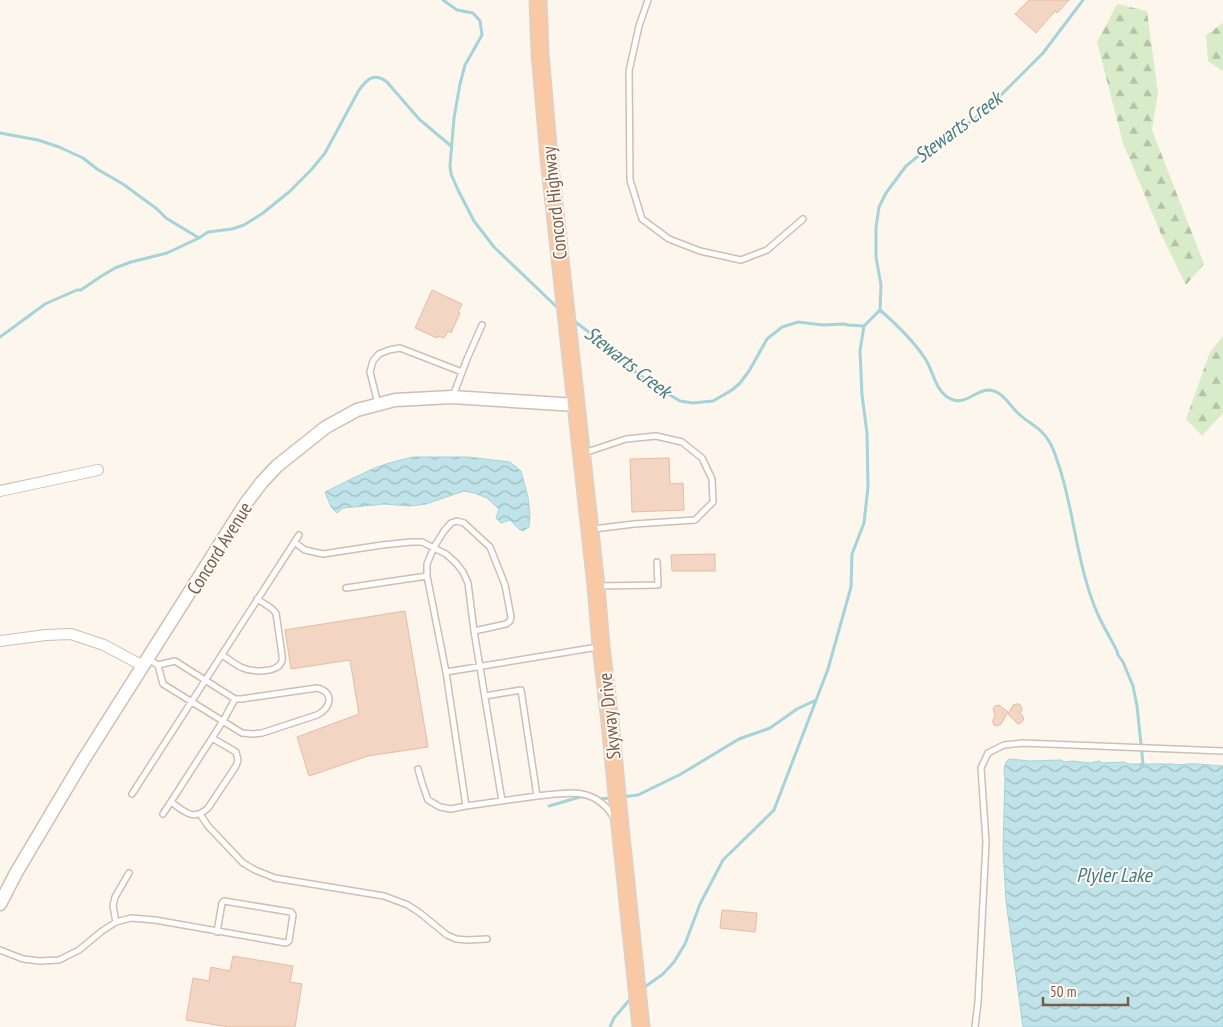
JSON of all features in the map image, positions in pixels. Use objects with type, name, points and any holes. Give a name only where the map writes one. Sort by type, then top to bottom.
[{"type":"highway","name":"Concord Highway","points":[[538,0],[540,53],[549,158],[576,405]]},
{"type":"highway","name":"Skyway Drive","points":[[576,405],[641,1027]]},
{"type":"street","name":"Concord Avenue","points":[[0,904],[16,873],[82,762],[150,663],[246,503],[277,466],[326,427],[357,410],[395,400],[452,397],[576,405]]},
{"type":"street","points":[[0,491],[98,470]]},
{"type":"street","points":[[0,642],[46,635],[71,634],[150,663]]},
{"type":"lane","points":[[648,0],[639,26],[629,70],[630,180],[642,219],[669,239],[700,251],[741,260],[767,250],[802,219]]},
{"type":"lane","points":[[452,397],[482,325]]},
{"type":"lane","points":[[378,405],[370,372],[373,362],[379,354],[388,350],[400,348],[462,372]]},
{"type":"lane","points":[[581,455],[626,439],[656,436],[682,442],[702,458],[712,480],[713,502],[695,520],[634,524],[590,530]]},
{"type":"lane","points":[[466,806],[446,672],[427,576],[427,564],[434,547],[444,531],[451,523],[456,521],[464,523],[490,547],[505,585],[510,621],[506,624],[474,631]]},
{"type":"lane","points":[[132,794],[299,534]]},
{"type":"lane","points":[[294,542],[305,550],[323,554],[382,544],[422,542],[446,554],[456,562],[468,583],[502,801]]},
{"type":"lane","points":[[596,586],[658,585],[657,562]]},
{"type":"lane","points":[[346,588],[427,576]]},
{"type":"lane","points":[[222,655],[253,671],[266,671],[281,665],[282,655],[276,613],[258,599]]},
{"type":"lane","points":[[446,672],[601,646]]},
{"type":"lane","points":[[175,661],[205,681],[235,699],[317,688],[324,690],[328,694],[329,699],[324,711],[317,715],[262,733],[242,732],[163,684],[150,663],[175,661]]},
{"type":"lane","points":[[486,696],[521,690],[538,796]]},
{"type":"lane","points":[[163,814],[223,721],[235,699]]},
{"type":"lane","points":[[171,802],[197,816],[208,808],[236,766],[238,760],[236,752],[212,738]]},
{"type":"lane","points":[[975,1027],[978,1002],[986,842],[981,768],[988,753],[1004,745],[1023,743],[1223,751]]},
{"type":"lane","points":[[418,769],[428,800],[440,807],[451,808],[574,793],[592,796],[608,809],[620,826]]},
{"type":"lane","points":[[200,814],[208,826],[243,863],[255,870],[275,878],[384,896],[408,905],[447,935],[456,939],[487,939]]},
{"type":"lane","points":[[116,922],[113,906],[115,897],[129,873]]},
{"type":"lane","points":[[0,950],[23,959],[40,962],[59,960],[79,950],[116,922],[131,918],[155,920],[217,932],[286,943],[289,941],[293,916],[291,912],[224,901],[222,903],[217,932]]},
{"type":"green space","points":[[1117,4],[1147,11],[1158,93],[1152,130],[1204,264],[1186,285],[1161,234],[1123,143],[1097,42]]},
{"type":"green space","points":[[1223,23],[1223,71],[1208,61],[1206,35]]},
{"type":"green space","points":[[1223,336],[1223,413],[1202,436],[1186,419],[1210,352]]},
{"type":"water","points":[[413,457],[468,457],[510,462],[521,471],[528,497],[529,527],[523,531],[510,520],[501,523],[496,518],[499,509],[487,498],[464,491],[426,504],[410,506],[384,504],[343,508],[337,513],[331,507],[325,492],[376,468]]},
{"type":"water","name":"Plyler Lake","points":[[1009,759],[1223,766],[1223,1027],[1023,1027],[1006,901],[1003,848],[1004,767]]},
{"type":"building","points":[[1029,0],[1069,0],[1057,13],[1055,11],[1036,33],[1015,14]]},
{"type":"building","points":[[432,290],[462,304],[451,333],[448,331],[444,338],[438,336],[437,338],[415,328]]},
{"type":"building","points":[[669,458],[670,484],[683,483],[684,510],[632,512],[630,459]]},
{"type":"building","points":[[715,554],[715,571],[672,571],[671,555]]},
{"type":"building","points":[[405,611],[428,747],[368,756],[309,776],[297,737],[359,714],[350,660],[291,669],[285,630]]},
{"type":"building","points":[[999,705],[1008,712],[1001,724],[997,726],[993,723],[995,716],[993,708]]},
{"type":"building","points":[[1013,705],[1021,706],[1022,710],[1020,713],[1024,718],[1018,724],[1008,714]]},
{"type":"building","points":[[722,910],[757,913],[755,932],[720,928]]},
{"type":"building","points":[[233,956],[293,966],[290,982],[302,984],[295,1027],[229,1027],[186,1020],[193,978],[209,981],[211,967],[230,971]]},
{"type":"waterway","name":"Stewarts Creek","points":[[443,0],[457,10],[473,13],[480,21],[482,35],[465,65],[460,84],[454,118],[451,174],[474,221],[494,247],[560,310]]},
{"type":"waterway","name":"Stewarts Creek","points":[[573,320],[650,383],[680,401],[693,403],[713,401],[732,390],[749,371],[767,339],[782,327],[798,322],[864,326],[880,310],[881,285],[876,257],[876,228],[879,207],[886,193],[906,166],[922,153],[973,120],[999,97],[1043,53],[1083,0]]},
{"type":"waterway","points":[[0,337],[45,304],[81,290],[115,268],[167,253],[208,232],[232,229],[244,225],[263,213],[289,192],[325,153],[359,90],[371,78],[378,77],[387,82],[419,119],[451,146]]},
{"type":"waterway","points":[[0,133],[38,140],[83,158],[97,169],[123,184],[166,218],[199,238]]},
{"type":"waterway","points":[[880,310],[904,332],[919,350],[939,388],[946,396],[958,401],[983,391],[988,390],[998,393],[1016,412],[1040,430],[1050,443],[1070,506],[1085,579],[1097,613],[1123,662],[1133,686],[1143,764],[1140,765]]},
{"type":"waterway","points":[[642,989],[663,974],[674,962],[685,944],[700,904],[723,860],[774,810],[828,669],[851,587],[852,554],[864,523],[868,487],[867,433],[862,395],[860,351],[864,326]]},
{"type":"waterway","points":[[622,797],[638,795],[681,774],[739,739],[770,728],[797,709],[816,700]]},
{"type":"waterway","points":[[549,806],[586,797]]},
{"type":"waterway","points":[[597,799],[613,798]]},
{"type":"waterway","points":[[610,1027],[614,1018],[632,997]]}]
